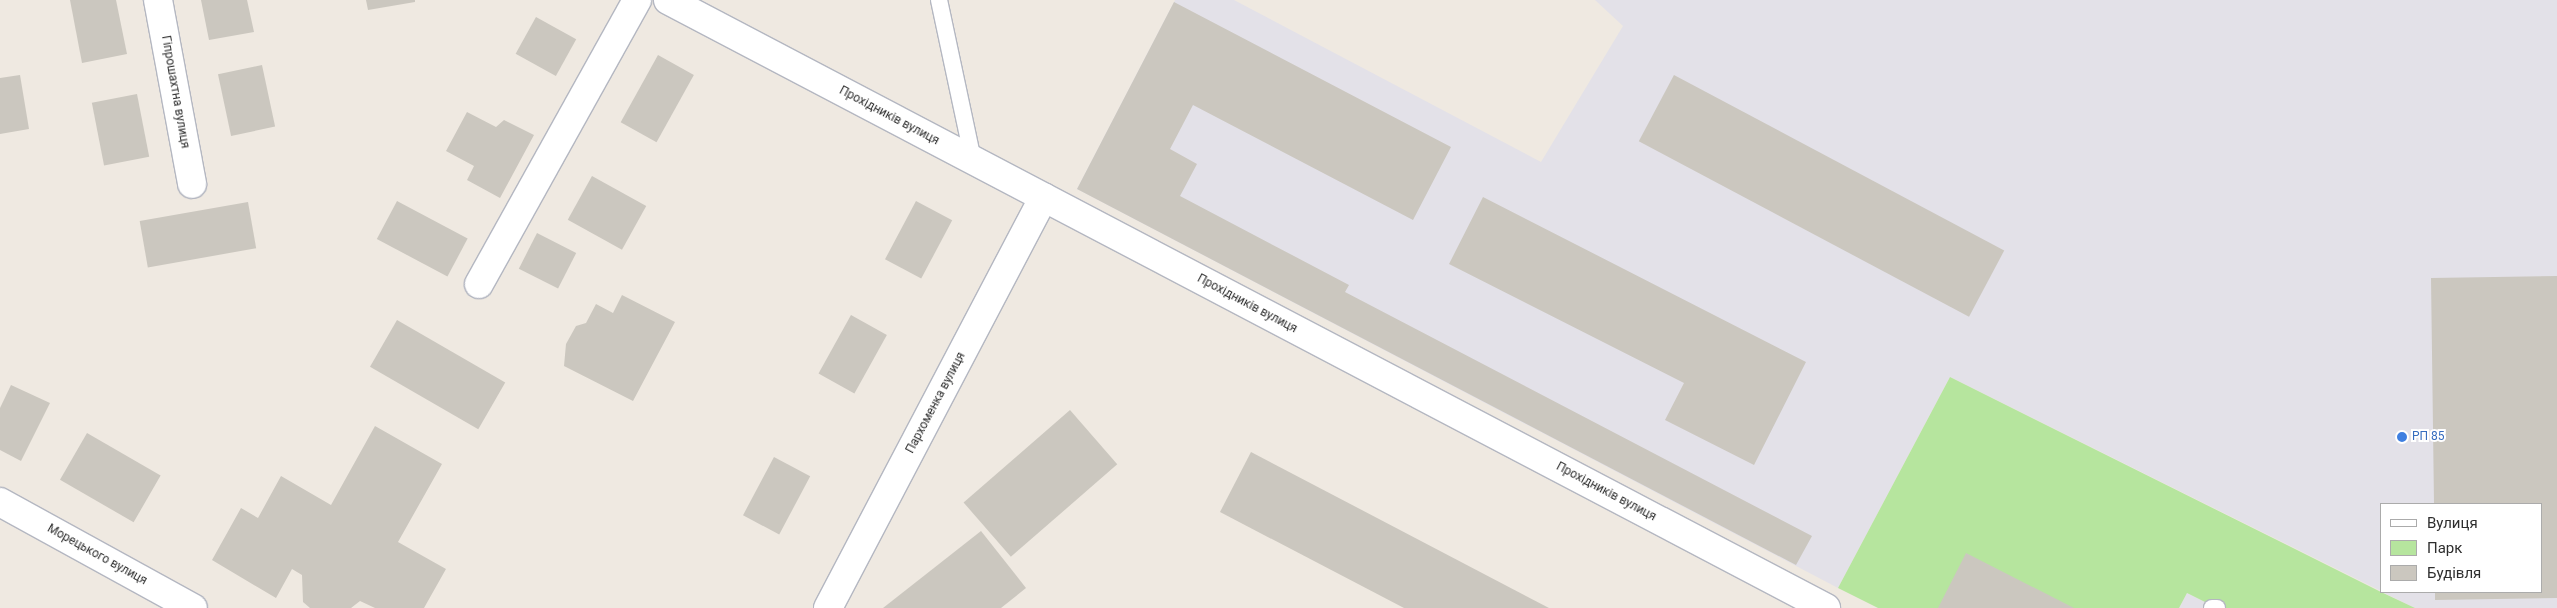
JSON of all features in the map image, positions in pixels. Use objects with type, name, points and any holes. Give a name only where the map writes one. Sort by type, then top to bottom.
[{"type":"street","name":"Гіпрошахтна вулиця","points":[[158,0],[192,184]]},
{"type":"street","points":[[479,284],[637,0]]},
{"type":"street","name":"Прохідників вулиця","points":[[668,0],[1826,608]]},
{"type":"street","name":"Пархоменка вулиця","points":[[828,608],[1044,197]]},
{"type":"street","name":"Морецького вулиця","points":[[0,502],[193,608]]},
{"type":"lane","points":[[939,0],[973,160]]},
{"type":"lane","points":[[2212,608],[2217,608]]},
{"type":"shaded area","points":[[1175,0],[1234,0],[1541,162],[1623,26],[1595,0],[2557,0],[2557,608],[2415,608],[2384,593],[2542,593],[2542,503],[2380,503],[2380,591],[1950,377],[1838,588],[1077,189]]},
{"type":"shaded area","points":[[2187,593],[2217,608],[2179,608]]},
{"type":"green space","points":[[1950,377],[2380,593],[2415,608],[2217,608],[2187,593],[2179,608],[1878,608],[1838,588]]},
{"type":"building","points":[[70,0],[116,0],[127,54],[82,63]]},
{"type":"building","points":[[201,0],[247,0],[254,32],[209,40]]},
{"type":"building","points":[[366,0],[415,0],[415,2],[368,10]]},
{"type":"building","points":[[1174,2],[1451,147],[1413,220],[1193,105],[1170,149],[1197,164],[1180,196],[1349,285],[1345,292],[1812,536],[1796,565],[1077,189]]},
{"type":"building","points":[[536,17],[576,39],[556,76],[516,54]]},
{"type":"building","points":[[658,55],[694,75],[657,142],[621,122]]},
{"type":"building","points":[[262,65],[275,127],[231,136],[218,74]]},
{"type":"building","points":[[20,75],[29,129],[0,134],[0,78]]},
{"type":"building","points":[[1674,75],[2004,251],[1969,317],[1639,141]]},
{"type":"building","points":[[137,94],[149,157],[104,166],[92,103]]},
{"type":"building","points":[[467,112],[496,127],[504,120],[534,135],[500,198],[467,180],[474,166],[446,151]]},
{"type":"building","points":[[592,176],[646,206],[622,250],[568,220]]},
{"type":"building","points":[[1483,197],[1806,362],[1754,465],[1665,420],[1684,383],[1449,264]]},
{"type":"building","points":[[397,201],[468,239],[447,277],[377,239]]},
{"type":"building","points":[[916,201],[952,220],[921,279],[885,259]]},
{"type":"building","points":[[248,202],[256,248],[148,267],[140,221]]},
{"type":"building","points":[[537,233],[576,253],[558,289],[519,269]]},
{"type":"building","points":[[2557,276],[2557,598],[2435,600],[2435,593],[2542,593],[2542,503],[2434,503],[2431,278]]},
{"type":"building","points":[[622,295],[675,322],[633,401],[564,366],[566,344],[576,326],[586,323],[596,304],[613,313]]},
{"type":"building","points":[[851,315],[887,335],[854,393],[819,374]]},
{"type":"building","points":[[397,320],[505,382],[478,429],[370,367]]},
{"type":"building","points":[[11,385],[50,403],[21,461],[0,450],[0,408]]},
{"type":"building","points":[[1070,410],[1117,464],[1011,557],[964,503]]},
{"type":"building","points":[[375,426],[442,464],[398,542],[446,569],[424,608],[375,608],[360,601],[351,608],[310,608],[303,602],[302,575],[292,569],[276,598],[212,560],[241,508],[258,518],[281,476],[331,505]]},
{"type":"building","points":[[87,433],[161,476],[134,522],[60,480]]},
{"type":"building","points":[[1251,452],[1549,608],[1404,608],[1220,512]]},
{"type":"building","points":[[774,457],[810,476],[779,535],[743,515]]},
{"type":"building","points":[[981,531],[1026,588],[1001,608],[883,608]]},
{"type":"building","points":[[1966,553],[2074,608],[1938,608]]},
{"type":"place","name":"РП 85","points":[[2402,437]]}]
